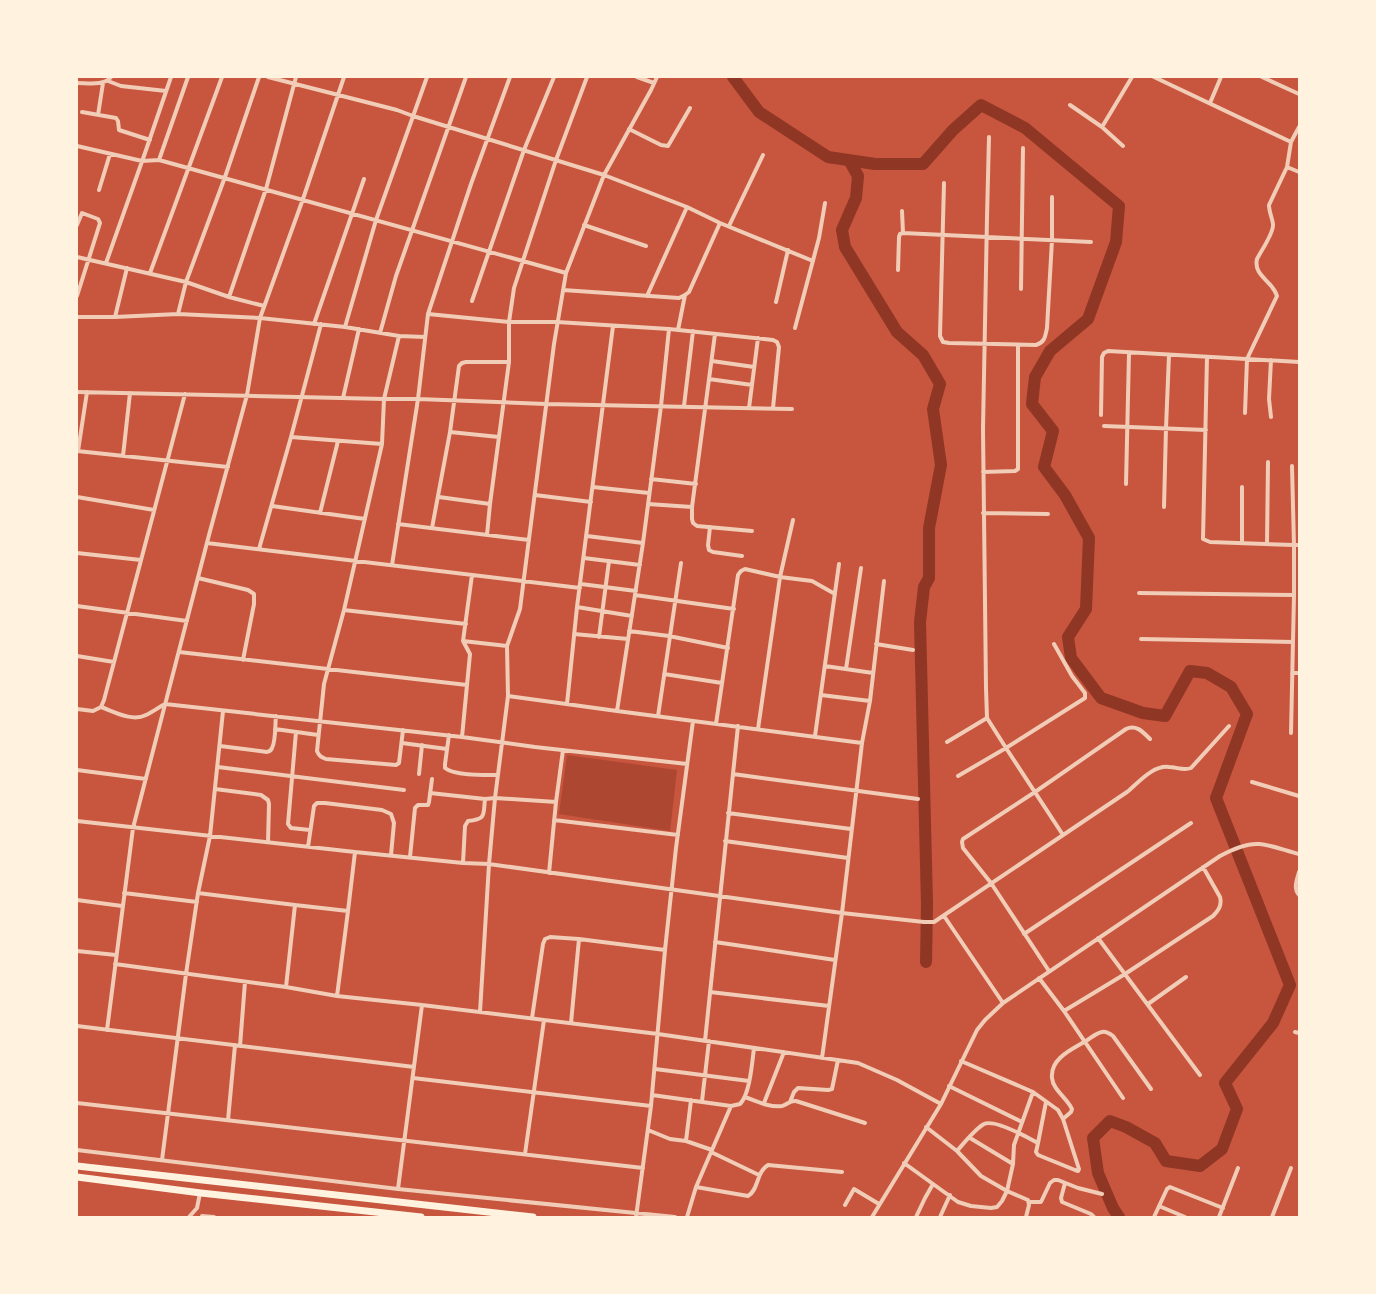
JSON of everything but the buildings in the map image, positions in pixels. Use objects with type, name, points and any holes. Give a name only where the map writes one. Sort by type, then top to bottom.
[{"type":"highway","points":[[77,1166],[533,1217]]},
{"type":"highway","points":[[77,1177],[200,1193],[419,1217]]},
{"type":"street","points":[[77,83],[103,83],[108,81],[111,77]]},
{"type":"street","points":[[106,263],[171,77]]},
{"type":"street","points":[[159,160],[188,77]]},
{"type":"street","points":[[150,273],[222,77]]},
{"type":"street","points":[[178,314],[186,282],[260,77]]},
{"type":"street","points":[[268,77],[397,110],[448,128],[604,175],[687,207],[720,223],[813,260]]},
{"type":"street","points":[[229,297],[266,189],[296,77]]},
{"type":"street","points":[[107,1030],[133,828],[247,395],[260,318],[303,199],[344,77]]},
{"type":"street","points":[[345,327],[376,220],[427,77]]},
{"type":"street","points":[[380,333],[396,276],[466,77]]},
{"type":"street","points":[[392,565],[418,399],[428,314],[471,184],[510,77]]},
{"type":"street","points":[[472,301],[524,150],[554,77]]},
{"type":"street","points":[[487,535],[509,362],[510,322],[514,288],[556,160],[587,77]]},
{"type":"street","points":[[637,77],[654,83]]},
{"type":"street","points":[[480,1012],[489,864],[495,798],[508,696],[507,646],[520,609],[557,322],[566,273],[604,175],[657,77]]},
{"type":"street","points":[[1102,127],[1132,77]]},
{"type":"street","points":[[1154,77],[1291,142]]},
{"type":"street","points":[[1210,103],[1221,77]]},
{"type":"street","points":[[1262,77],[1299,94]]},
{"type":"street","points":[[108,81],[121,86],[166,90]]},
{"type":"street","points":[[98,115],[103,83]]},
{"type":"street","points":[[1070,105],[1102,127],[1123,146]]},
{"type":"street","points":[[629,129],[661,145],[668,146],[690,108]]},
{"type":"street","points":[[82,112],[116,118],[118,121],[118,130],[150,140]]},
{"type":"street","points":[[1245,413],[1247,359],[1277,296],[1276,290],[1257,270],[1257,259],[1272,230],[1273,224],[1269,205],[1287,167],[1291,142],[1299,127]]},
{"type":"street","points":[[989,137],[984,344],[983,472],[987,718],[1063,835]]},
{"type":"street","points":[[77,146],[142,161],[159,160],[189,167],[566,273]]},
{"type":"street","points":[[1021,289],[1023,148]]},
{"type":"street","points":[[99,190],[110,154]]},
{"type":"street","points":[[729,226],[763,155]]},
{"type":"street","points":[[1287,167],[1299,172]]},
{"type":"street","points":[[314,324],[364,179]]},
{"type":"street","points":[[944,183],[941,340],[945,343],[1036,345],[1041,344],[1044,340],[1047,328],[1052,240],[1052,197]]},
{"type":"street","points":[[795,328],[819,238],[825,203]]},
{"type":"street","points":[[647,296],[687,207]]},
{"type":"street","points":[[902,211],[903,233]]},
{"type":"street","points":[[77,225],[82,213],[100,220],[77,296]]},
{"type":"street","points":[[563,290],[679,298],[689,292],[720,223]]},
{"type":"street","points":[[584,224],[646,246]]},
{"type":"street","points":[[898,270],[899,237],[900,234],[903,233],[1091,242]]},
{"type":"street","points":[[776,302],[788,250]]},
{"type":"street","points":[[77,257],[186,282],[229,297],[264,306]]},
{"type":"street","points":[[115,317],[127,268]]},
{"type":"street","points":[[678,330],[685,295]]},
{"type":"street","points":[[77,317],[178,314],[260,318],[345,327],[399,336],[425,337]]},
{"type":"street","points":[[428,314],[510,322],[557,322],[669,329],[772,340],[777,342],[779,347],[773,408]]},
{"type":"street","points":[[259,550],[321,324]]},
{"type":"street","points":[[567,704],[577,608],[613,326]]},
{"type":"street","points":[[617,711],[643,543],[661,406],[669,329]]},
{"type":"street","points":[[343,398],[359,330]]},
{"type":"street","points":[[684,406],[693,331]]},
{"type":"street","points":[[715,334],[692,507],[692,519],[693,523],[697,526],[752,531]]},
{"type":"street","points":[[399,336],[384,399],[382,444],[344,610],[324,684],[317,751],[321,758],[393,766],[399,763],[403,730]]},
{"type":"street","points":[[749,408],[758,338]]},
{"type":"street","points":[[983,472],[1015,471],[1018,469],[1018,345]]},
{"type":"street","points":[[1100,416],[1102,357],[1104,353],[1108,351],[1299,362]]},
{"type":"street","points":[[1126,484],[1126,427],[1129,353]]},
{"type":"street","points":[[1164,507],[1169,355]]},
{"type":"street","points":[[1207,357],[1202,537],[1207,542],[1297,545]]},
{"type":"street","points":[[1271,360],[1269,399],[1271,417]]},
{"type":"street","points":[[712,361],[754,367]]},
{"type":"street","points":[[432,528],[450,432],[458,371],[462,363],[466,362],[509,362]]},
{"type":"street","points":[[710,380],[752,384]]},
{"type":"street","points":[[77,392],[130,392],[418,399],[503,403],[792,409]]},
{"type":"street","points":[[87,392],[78,451],[228,467]]},
{"type":"street","points":[[123,456],[130,392]]},
{"type":"street","points":[[101,707],[185,394]]},
{"type":"street","points":[[1104,426],[1206,430]]},
{"type":"street","points":[[450,432],[499,437]]},
{"type":"street","points":[[291,437],[382,444]]},
{"type":"street","points":[[320,513],[338,441]]},
{"type":"street","points":[[1267,544],[1268,462]]},
{"type":"street","points":[[1291,732],[1294,595],[1297,545],[1292,466]]},
{"type":"street","points":[[651,480],[696,484]]},
{"type":"street","points":[[593,487],[649,493]]},
{"type":"street","points":[[1242,487],[1242,543]]},
{"type":"street","points":[[535,495],[591,502]]},
{"type":"street","points":[[77,497],[154,510]]},
{"type":"street","points":[[439,497],[490,504]]},
{"type":"street","points":[[648,504],[692,507]]},
{"type":"street","points":[[272,506],[365,519]]},
{"type":"street","points":[[983,513],[1048,514]]},
{"type":"street","points":[[758,729],[780,577],[793,520]]},
{"type":"street","points":[[398,524],[529,540]]},
{"type":"street","points":[[710,527],[708,545],[709,550],[742,556]]},
{"type":"street","points":[[587,536],[643,543]]},
{"type":"street","points":[[207,543],[524,581],[606,587],[675,601],[734,609]]},
{"type":"street","points":[[77,553],[141,560]]},
{"type":"street","points":[[584,558],[640,565]]},
{"type":"street","points":[[599,637],[609,561]]},
{"type":"street","points":[[658,716],[669,636],[682,563]]},
{"type":"street","points":[[815,736],[839,564]]},
{"type":"street","points":[[846,669],[861,568]]},
{"type":"street","points":[[716,724],[738,574],[745,569],[780,577],[812,581],[835,594]]},
{"type":"street","points":[[462,737],[470,654],[463,641],[472,575]]},
{"type":"street","points":[[198,578],[248,590],[254,594],[254,604],[243,660]]},
{"type":"street","points":[[822,1058],[842,913],[862,743],[870,701],[884,581]]},
{"type":"street","points":[[1139,593],[1294,595]]},
{"type":"street","points":[[77,606],[187,620]]},
{"type":"street","points":[[577,608],[632,616]]},
{"type":"street","points":[[344,610],[466,624]]},
{"type":"street","points":[[630,630],[728,648]]},
{"type":"street","points":[[574,634],[628,639]]},
{"type":"street","points":[[1141,639],[1293,642]]},
{"type":"street","points":[[463,641],[507,646]]},
{"type":"street","points":[[876,644],[913,650]]},
{"type":"street","points":[[958,776],[1006,748],[1085,698],[1085,693],[1063,662],[1054,644]]},
{"type":"street","points":[[179,652],[467,685]]},
{"type":"street","points":[[77,656],[114,662]]},
{"type":"street","points":[[825,666],[873,673]]},
{"type":"street","points":[[1292,673],[1299,673]]},
{"type":"street","points":[[664,674],[722,683]]},
{"type":"street","points":[[821,695],[870,701]]},
{"type":"street","points":[[508,696],[862,743]]},
{"type":"street","points":[[77,710],[93,711],[101,707],[138,718],[146,716],[165,704],[449,735],[687,764]]},
{"type":"street","points":[[162,1160],[177,1039],[198,893],[210,836],[223,710]]},
{"type":"street","points":[[220,746],[267,752],[272,748],[276,716]]},
{"type":"street","points":[[947,742],[987,718]]},
{"type":"street","points":[[637,1215],[655,1069],[671,890],[693,721]]},
{"type":"street","points":[[702,1101],[706,1076],[710,992],[719,896],[738,726]]},
{"type":"street","points":[[77,821],[355,852],[463,863],[489,864],[842,913],[934,922],[1128,792],[1153,770],[1162,766],[1183,769],[1191,768],[1229,726]]},
{"type":"street","points":[[1049,971],[991,883],[963,848],[963,839],[1130,727],[1140,730],[1150,739]]},
{"type":"street","points":[[275,729],[318,735]]},
{"type":"street","points":[[296,732],[288,824],[291,828],[310,830]]},
{"type":"street","points":[[449,735],[445,768],[447,770],[468,774],[498,775]]},
{"type":"street","points":[[402,743],[447,749]]},
{"type":"street","points":[[419,774],[422,745]]},
{"type":"street","points":[[549,873],[563,750]]},
{"type":"street","points":[[218,767],[404,790]]},
{"type":"street","points":[[77,770],[146,778]]},
{"type":"street","points":[[732,774],[918,799]]},
{"type":"street","points":[[410,857],[415,808],[418,805],[428,805],[432,779]]},
{"type":"street","points":[[1252,782],[1299,796]]},
{"type":"street","points":[[216,789],[262,795],[268,800],[270,804],[268,842]]},
{"type":"street","points":[[430,793],[485,799],[495,798],[556,802]]},
{"type":"street","points":[[463,863],[465,826],[468,821],[479,820],[482,818],[484,815],[485,799]]},
{"type":"street","points":[[308,847],[312,810],[314,806],[317,803],[340,805],[387,811],[391,814],[394,822],[391,855]]},
{"type":"street","points":[[728,813],[851,829]]},
{"type":"street","points":[[554,820],[678,836]]},
{"type":"street","points":[[1024,934],[1191,823]]},
{"type":"street","points":[[725,841],[848,858]]},
{"type":"street","points":[[872,1217],[940,1104],[977,1030],[1003,1003],[1203,867],[1228,852],[1247,846],[1261,844],[1299,854]]},
{"type":"street","points":[[337,996],[355,852]]},
{"type":"street","points":[[1064,1011],[1125,974],[1217,912],[1221,902],[1220,897],[1203,867]]},
{"type":"street","points":[[1299,872],[1295,887],[1296,892],[1299,895]]},
{"type":"street","points":[[124,893],[197,902]]},
{"type":"street","points":[[198,893],[348,911]]},
{"type":"street","points":[[77,900],[122,906]]},
{"type":"street","points":[[286,987],[295,904]]},
{"type":"street","points":[[944,916],[1003,1003]]},
{"type":"street","points":[[532,1018],[545,939],[550,937],[665,950]]},
{"type":"street","points":[[1098,938],[1200,1075]]},
{"type":"street","points":[[571,1023],[579,940]]},
{"type":"street","points":[[715,942],[835,960]]},
{"type":"street","points":[[77,951],[116,955]]},
{"type":"street","points":[[115,964],[286,987],[337,996],[422,1004],[658,1034],[858,1063],[897,1080],[940,1104]]},
{"type":"street","points":[[1148,1004],[1186,977]]},
{"type":"street","points":[[1039,978],[1064,1011],[1123,1098]]},
{"type":"street","points":[[228,1120],[245,982]]},
{"type":"street","points":[[710,992],[829,1006]]},
{"type":"street","points":[[398,1189],[422,1004]]},
{"type":"street","points":[[525,1154],[544,1020]]},
{"type":"street","points":[[77,1026],[414,1067]]},
{"type":"street","points":[[1063,1119],[1071,1112],[1072,1108],[1054,1084],[1052,1072],[1059,1059],[1066,1052],[1099,1033],[1110,1033],[1113,1036],[1151,1089]]},
{"type":"street","points":[[652,1094],[731,1106],[740,1104],[745,1097],[749,1081],[754,1048]]},
{"type":"street","points":[[764,1104],[784,1052]]},
{"type":"street","points":[[790,1102],[794,1092],[798,1088],[832,1089],[838,1060]]},
{"type":"street","points":[[961,1061],[1033,1092],[1058,1110],[1063,1119],[1079,1167],[1078,1171],[1036,1154],[1046,1102]]},
{"type":"street","points":[[655,1069],[749,1081]]},
{"type":"street","points":[[413,1078],[651,1106]]},
{"type":"street","points":[[949,1086],[1022,1122]]},
{"type":"street","points":[[904,1163],[965,1205],[991,1208],[1000,1204],[1007,1191],[1013,1164],[1014,1145],[1033,1092]]},
{"type":"street","points":[[745,1097],[764,1104],[779,1106],[796,1101],[865,1123]]},
{"type":"street","points":[[686,1141],[690,1100]]},
{"type":"street","points":[[77,1103],[643,1168]]},
{"type":"street","points":[[688,1217],[696,1187],[731,1106]]},
{"type":"street","points":[[957,1151],[979,1128],[990,1123],[1018,1133],[1038,1143]]},
{"type":"street","points":[[926,1127],[957,1151],[981,1176],[1007,1191],[1025,1198],[1029,1202],[1041,1202],[1052,1181],[1058,1180],[1086,1191],[1102,1194]]},
{"type":"street","points":[[648,1130],[670,1138],[686,1141],[711,1151],[760,1175]]},
{"type":"street","points":[[970,1138],[1013,1164]]},
{"type":"street","points":[[77,1150],[398,1189],[637,1215],[675,1217]]},
{"type":"street","points":[[696,1187],[748,1196],[753,1193],[765,1167],[772,1165],[842,1172]]},
{"type":"street","points":[[1219,1217],[1238,1168]]},
{"type":"street","points":[[1272,1217],[1291,1168]]},
{"type":"street","points":[[1065,1183],[1061,1198],[1062,1202],[1091,1214],[1094,1217]]},
{"type":"street","points":[[916,1217],[933,1184]]},
{"type":"street","points":[[1154,1217],[1167,1189],[1170,1187],[1223,1208]]},
{"type":"street","points":[[845,1205],[854,1189],[879,1204]]},
{"type":"street","points":[[189,1217],[197,1208],[200,1193]]},
{"type":"street","points":[[940,1217],[950,1195]]},
{"type":"street","points":[[1026,1217],[1029,1202]]},
{"type":"street","points":[[1159,1206],[1185,1217]]},
{"type":"street","points":[[197,1208],[202,1216],[214,1217]]},
{"type":"shaded area","points":[[567,755],[677,770],[670,831],[559,814]]},
{"type":"waterway","points":[[733,77],[759,112],[828,157],[875,164],[923,164],[953,130],[981,105],[1025,128],[1119,206],[1116,242],[1088,319],[1050,351],[1035,377],[1032,404],[1053,431],[1044,467],[1065,495],[1089,538],[1086,609],[1068,637],[1071,658],[1101,698],[1143,713],[1165,716],[1190,671],[1207,673],[1231,687],[1247,714],[1216,798],[1290,985],[1273,1023],[1225,1083],[1237,1109],[1222,1149],[1200,1166],[1166,1161],[1155,1143],[1126,1127],[1110,1121],[1093,1138],[1098,1173],[1113,1208],[1119,1217]]},
{"type":"waterway","points":[[849,160],[858,176],[856,198],[842,230],[845,247],[897,332],[923,355],[940,384],[933,409],[941,465],[929,528],[929,578],[924,587],[920,622],[927,904],[926,962]]}]
